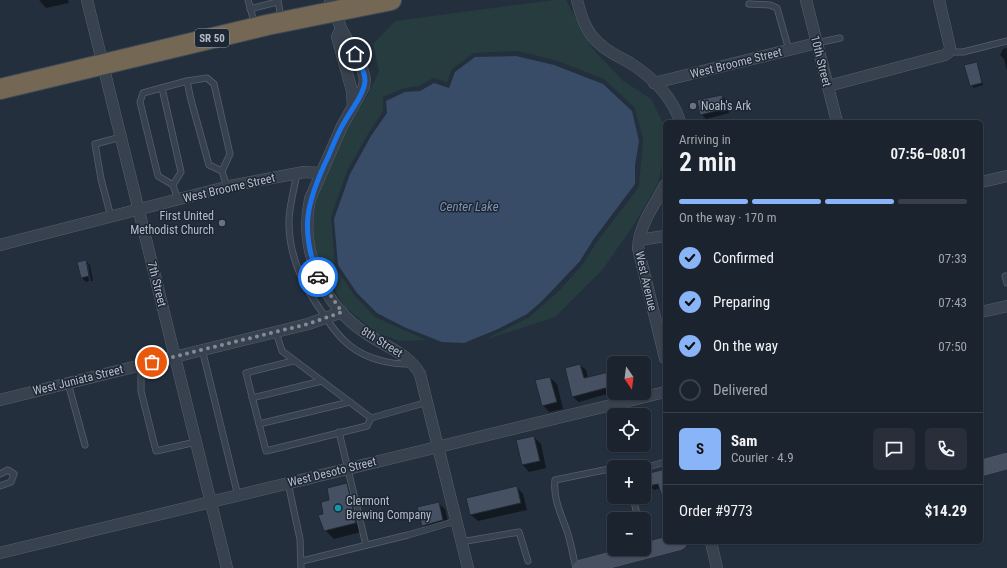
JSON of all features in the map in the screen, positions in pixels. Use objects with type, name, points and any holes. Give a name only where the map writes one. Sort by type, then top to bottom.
[{"type":"highway","name":"SR 50","points":[[0,90],[255,28],[335,13],[389,0]]},
{"type":"street","name":"7th Street","points":[[87,0],[227,568]]},
{"type":"street","points":[[577,0],[584,24],[598,43],[640,69],[672,102],[679,120]]},
{"type":"street","name":"10th Street","points":[[806,0],[836,120]]},
{"type":"street","points":[[828,86],[945,55],[949,52],[950,47],[939,0]]},
{"type":"street","points":[[335,13],[336,37],[352,91],[353,107]]},
{"type":"street","name":"8th Street","points":[[335,13],[362,68],[365,79],[364,87],[342,126],[320,173],[307,212],[309,249],[318,278],[342,312],[366,334],[395,350],[414,364],[420,374],[468,568]]},
{"type":"street","name":"West Broome Street","points":[[654,83],[817,43]]},
{"type":"street","name":"West Broome Street","points":[[0,245],[139,211],[227,187],[297,174],[320,173]]},
{"type":"street","points":[[983,182],[1007,176]]},
{"type":"street","name":"West Avenue","points":[[663,189],[648,215],[638,240],[640,261],[663,350]]},
{"type":"street","points":[[638,240],[663,236]]},
{"type":"street","points":[[983,312],[1007,306]]},
{"type":"street","name":"West Juniata Street","points":[[0,400],[141,364],[276,332],[342,312]]},
{"type":"street","name":"West Desoto Street","points":[[0,553],[663,392]]},
{"type":"street","points":[[983,467],[1007,461]]},
{"type":"street","points":[[651,546],[665,544]]},
{"type":"street","points":[[711,544],[717,568]]},
{"type":"street","points":[[580,568],[617,556]]},
{"type":"lane","points":[[248,0],[255,28]]},
{"type":"lane","points":[[250,8],[278,1],[282,22]]},
{"type":"lane","points":[[749,4],[770,5],[777,8],[789,50]]},
{"type":"lane","points":[[817,43],[840,38]]},
{"type":"lane","points":[[949,52],[963,52],[1005,41]]},
{"type":"lane","points":[[178,200],[173,185],[158,176],[140,102],[143,93],[187,81],[208,78],[214,84],[230,154],[222,171],[227,187]]},
{"type":"lane","points":[[187,81],[190,100],[209,165],[222,171]]},
{"type":"lane","points":[[162,88],[181,172],[173,185]]},
{"type":"lane","points":[[111,217],[101,180],[95,144],[121,137]]},
{"type":"lane","points":[[297,174],[289,219],[292,248],[297,269],[307,292],[335,331],[350,346],[376,359],[402,365],[414,364]]},
{"type":"lane","points":[[1007,276],[1005,276],[1007,283]]},
{"type":"lane","points":[[276,332],[282,351],[293,361],[371,418]]},
{"type":"lane","points":[[202,349],[238,496]]},
{"type":"lane","points":[[293,361],[246,373],[266,451],[367,426],[371,418],[428,402]]},
{"type":"lane","points":[[141,364],[141,391],[156,451],[196,442]]},
{"type":"lane","points":[[252,398],[322,382]]},
{"type":"lane","points":[[68,383],[85,445]]},
{"type":"lane","points":[[259,424],[350,402]]},
{"type":"lane","points":[[339,432],[366,545]]},
{"type":"lane","points":[[651,466],[663,463]]},
{"type":"lane","points":[[576,568],[568,532],[557,506],[554,491],[555,480],[607,469]]},
{"type":"lane","points":[[0,474],[8,470],[14,474],[11,482],[0,486]]},
{"type":"lane","points":[[288,483],[300,539],[302,561],[301,568]]},
{"type":"lane","points":[[302,561],[456,521]]},
{"type":"lane","points":[[462,542],[519,532],[528,561]]},
{"type":"green space","points":[[554,0],[566,0],[592,48],[622,80],[651,99],[663,123],[663,161],[658,183],[635,223],[603,269],[555,317],[484,340],[528,318],[560,290],[583,264],[596,243],[639,187],[643,140],[635,108],[604,79],[555,60],[517,51],[474,53],[452,69],[447,82],[433,78],[419,86],[404,88],[383,97],[383,111],[347,171],[331,217],[335,266],[354,295],[375,317],[426,340],[399,341],[375,332],[343,305],[315,253],[312,230],[315,201],[346,129],[369,93],[379,71],[373,44],[395,21]]},
{"type":"water","name":"Center Lake","points":[[516,56],[554,65],[603,84],[632,111],[639,141],[635,165],[635,184],[593,240],[580,261],[542,301],[527,314],[498,329],[464,343],[442,342],[404,327],[377,313],[357,293],[338,265],[334,219],[350,174],[371,136],[387,113],[386,101],[405,92],[420,91],[434,83],[449,88],[455,72],[475,57]]},
{"type":"building","points":[[977,62],[982,83],[970,86],[964,65]]},
{"type":"building","points":[[722,95],[725,109],[700,115],[697,100]]},
{"type":"building","points":[[86,260],[89,276],[81,278],[77,262]]},
{"type":"building","points":[[580,364],[584,378],[607,372],[607,388],[572,397],[565,368]]},
{"type":"building","points":[[550,377],[557,402],[542,406],[535,380]]},
{"type":"building","points":[[534,436],[540,461],[522,465],[516,440]]},
{"type":"building","points":[[663,470],[663,500],[658,484],[651,486],[651,473]]},
{"type":"building","name":"Clermont Brewing Company","points":[[347,483],[356,523],[324,531],[318,515],[323,514],[321,502],[329,500],[327,488]]},
{"type":"building","points":[[517,486],[521,503],[470,515],[466,498]]},
{"type":"building","points":[[439,502],[443,520],[422,526],[417,507]]},
{"type":"way so far","points":[[152,362],[308,324],[342,312],[318,277]]},
{"type":"place","name":"Noah's Ark","points":[[693,106]]},
{"type":"place","name":"First United Methodist Church","points":[[222,223]]},
{"type":"place","name":"Clermont Brewing Company","points":[[338,508]]},
{"type":"route","points":[[318,277],[309,249],[307,212],[310,199],[320,173],[342,126],[364,87],[365,79],[362,68],[355,54]]}]
